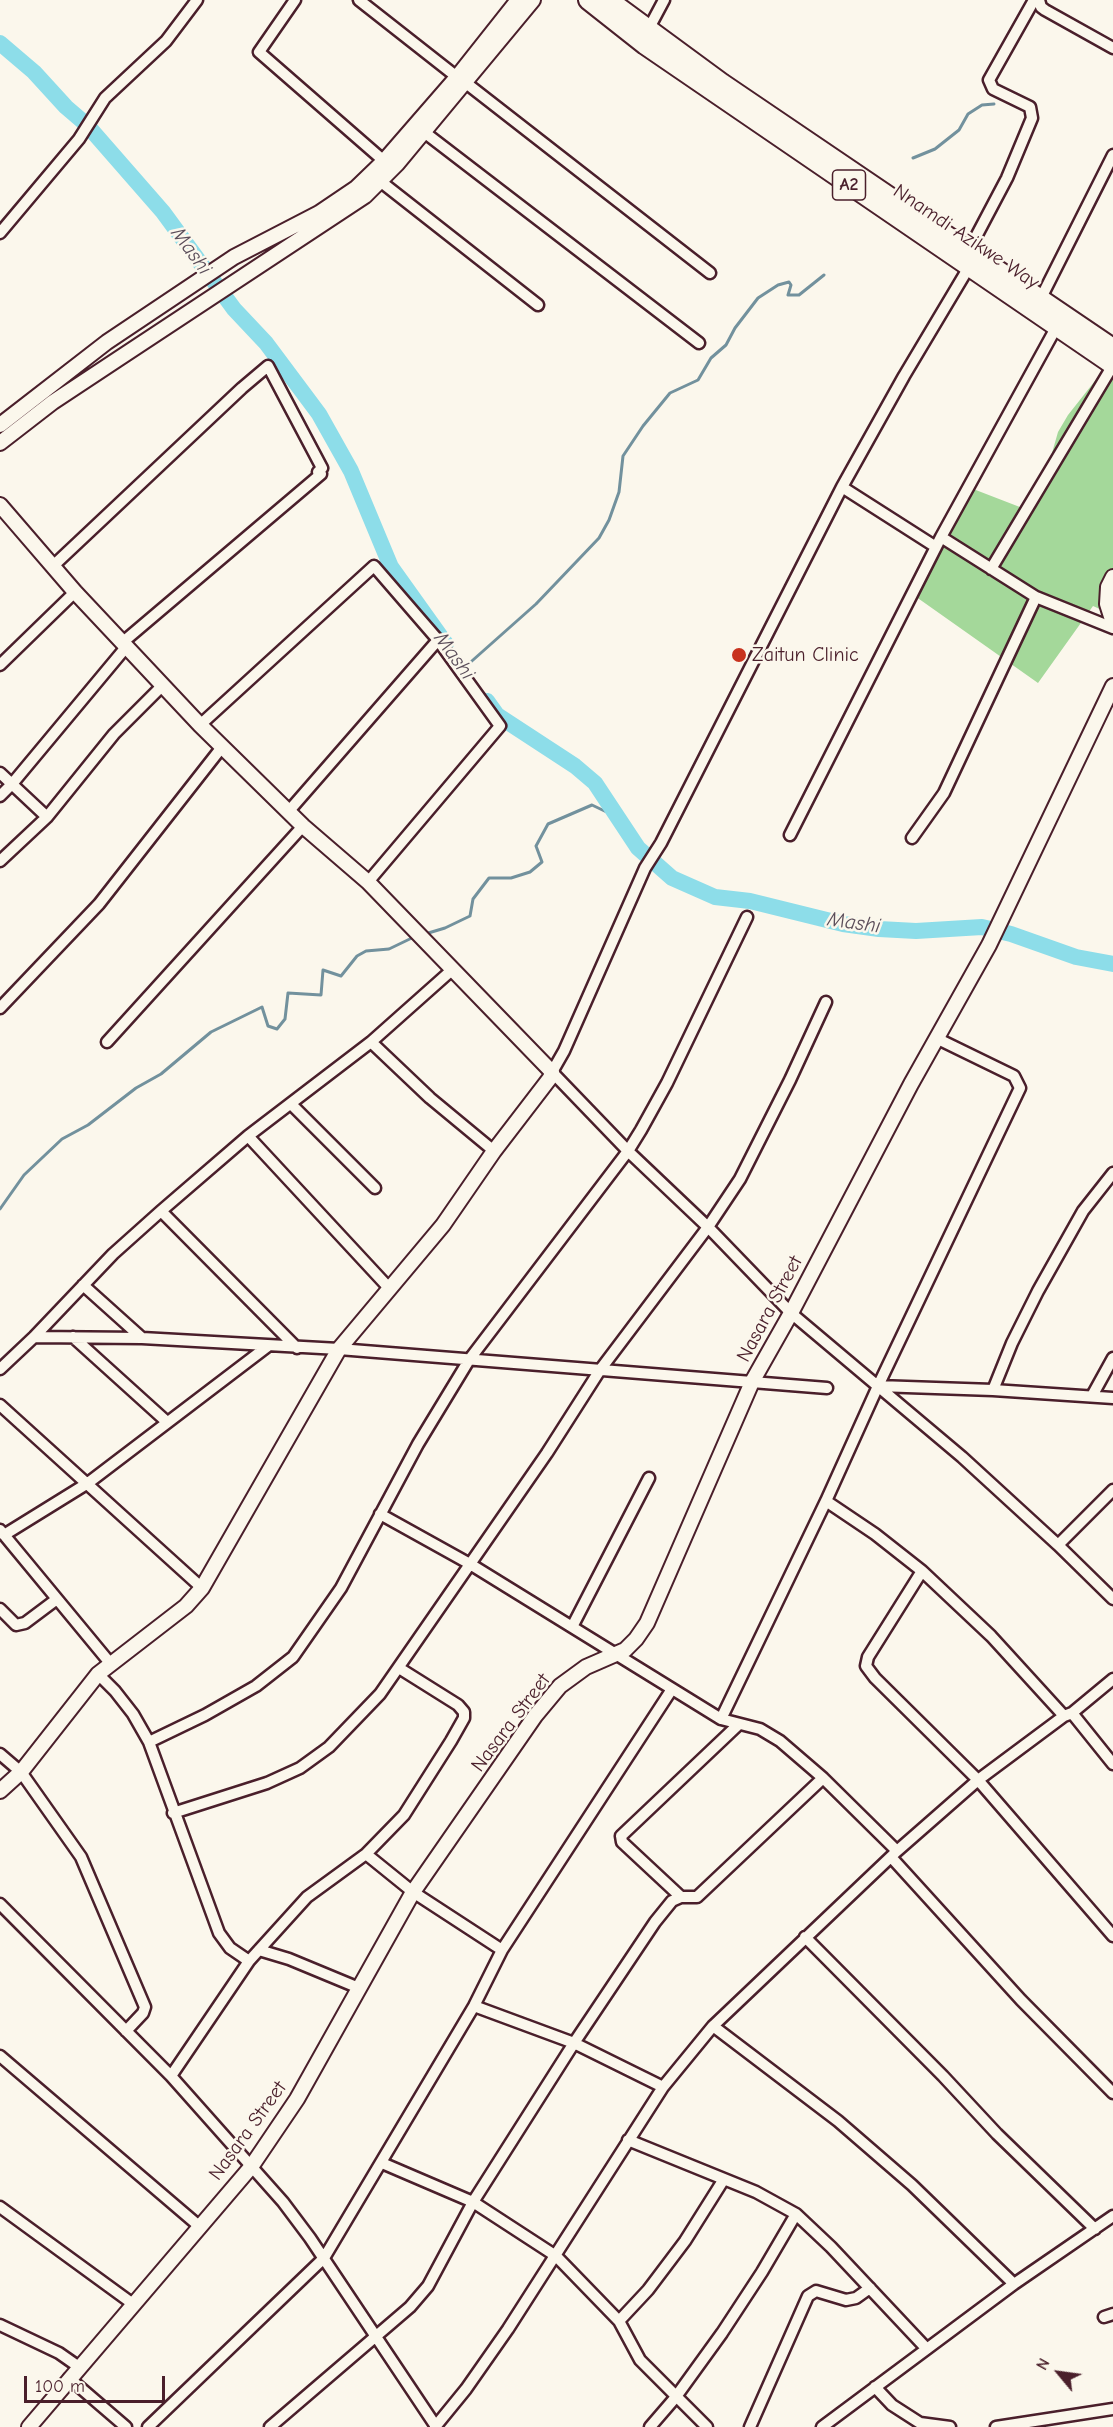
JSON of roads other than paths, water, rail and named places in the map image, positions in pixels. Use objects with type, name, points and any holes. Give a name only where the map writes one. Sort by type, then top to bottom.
[{"type":"highway","name":"Nnamdi Azikwe Way","points":[[588,0],[655,52],[969,258],[1041,298],[1113,348]]},
{"type":"highway","name":"Nnamdi Azikwe Way","points":[[609,0],[969,258],[1057,326],[1113,365]]},
{"type":"street","points":[[0,233],[79,139],[105,98],[166,41],[197,0]]},
{"type":"street","points":[[295,0],[259,52],[384,161]]},
{"type":"street","points":[[359,0],[710,273]]},
{"type":"street","points":[[0,443],[53,402],[365,196],[424,132],[519,0]]},
{"type":"street","points":[[0,426],[107,342],[234,256],[319,213],[356,188],[461,80],[533,0]]},
{"type":"street","points":[[648,30],[664,0]]},
{"type":"street","points":[[0,1791],[21,1772],[98,1674],[186,1606],[202,1588],[339,1349],[443,1225],[550,1078],[645,868],[661,843],[842,487],[969,258],[1007,178],[1032,118],[1030,107],[993,89],[989,80],[1034,0]]},
{"type":"street","points":[[1039,0],[1041,7],[1113,48]]},
{"type":"street","points":[[424,132],[699,343]]},
{"type":"street","points":[[1041,298],[1113,155]]},
{"type":"street","points":[[380,181],[538,305]]},
{"type":"street","points":[[790,835],[938,542],[1057,326]]},
{"type":"street","points":[[991,569],[1113,365]]},
{"type":"street","points":[[0,796],[125,644],[321,474],[318,472],[322,468],[268,366],[53,566]]},
{"type":"street","points":[[842,487],[938,542],[991,569],[1036,597],[1113,628]]},
{"type":"street","points":[[0,506],[75,592],[200,725],[288,812],[368,882],[628,1151],[708,1227],[791,1313],[962,1457],[1113,1599]]},
{"type":"street","points":[[200,725],[374,566],[438,640],[500,726],[368,882]]},
{"type":"street","points":[[1113,577],[1108,587],[1107,604],[1113,623]]},
{"type":"street","points":[[0,665],[75,592]]},
{"type":"street","points":[[912,838],[944,793],[1036,597]]},
{"type":"street","points":[[288,812],[438,640]]},
{"type":"street","points":[[0,861],[47,817],[114,734],[163,685]]},
{"type":"street","name":"Nasara Street","points":[[29,2427],[251,2167],[297,2099],[413,1892],[535,1716],[560,1686],[585,1667],[616,1655],[636,1639],[647,1623],[752,1382],[791,1313],[936,1038],[989,945],[1113,686]]},
{"type":"street","points":[[0,1008],[99,904],[222,747]]},
{"type":"street","points":[[0,773],[47,817]]},
{"type":"street","points":[[107,1042],[303,826]]},
{"type":"street","points":[[149,1742],[205,1715],[256,1686],[293,1657],[341,1588],[418,1444],[469,1360],[628,1151],[668,1083],[747,917]]},
{"type":"street","points":[[0,1369],[34,1337],[112,1254],[160,1210],[248,1136],[371,1042],[453,969]]},
{"type":"street","points":[[173,1813],[267,1783],[300,1768],[329,1747],[380,1694],[547,1452],[600,1370],[708,1227],[740,1179],[826,1002]]},
{"type":"street","points":[[721,1719],[1020,1088],[1014,1076],[936,1038]]},
{"type":"street","points":[[371,1042],[430,1098],[495,1151]]},
{"type":"street","points":[[291,1104],[375,1188]]},
{"type":"street","points":[[248,1136],[389,1288]]},
{"type":"street","points":[[993,1390],[1038,1291],[1083,1211],[1113,1173]]},
{"type":"street","points":[[160,1210],[297,1348]]},
{"type":"street","points":[[83,1285],[142,1338]]},
{"type":"street","points":[[34,1337],[142,1338],[339,1349],[827,1388]]},
{"type":"street","points":[[73,1337],[167,1422]]},
{"type":"street","points":[[110,1663],[2,1533],[88,1483],[268,1346]]},
{"type":"street","points":[[1092,1396],[1113,1358]]},
{"type":"street","points":[[878,1386],[993,1390],[1113,1398]]},
{"type":"street","points":[[0,1406],[202,1588]]},
{"type":"street","points":[[572,1627],[649,1478]]},
{"type":"street","points":[[1058,1545],[1113,1490]]},
{"type":"street","points":[[826,1501],[922,1571],[992,1636],[1113,1764]]},
{"type":"street","points":[[380,1514],[470,1564],[721,1719],[760,1729],[780,1741],[823,1778],[894,1854],[1021,2000],[1113,2093]]},
{"type":"street","points":[[922,1571],[868,1657],[866,1666],[874,1678],[978,1780],[1113,1936]]},
{"type":"street","points":[[0,1609],[16,1625],[25,1623],[57,1599]]},
{"type":"street","points":[[171,2076],[249,1961],[307,1897],[366,1854],[404,1815],[464,1718],[465,1713],[458,1705],[399,1668]]},
{"type":"street","points":[[98,1674],[133,1714],[149,1742],[173,1813],[219,1933],[230,1948],[249,1961]]},
{"type":"street","points":[[0,1904],[171,2076],[283,2202],[377,2336],[435,2426],[466,2389],[556,2256],[663,2087],[713,2026],[894,1854],[978,1780],[1068,1715],[1113,1679]]},
{"type":"street","points":[[148,2427],[324,2258],[474,2006],[502,1950],[672,1689]]},
{"type":"street","points":[[681,1897],[622,1842],[621,1836],[739,1724]]},
{"type":"street","points":[[0,1754],[21,1772],[81,1857],[145,2007],[143,2013],[126,2031]]},
{"type":"street","points":[[270,2427],[410,2307],[428,2286],[473,2202],[654,1922],[672,1901],[681,1897],[697,1897],[823,1778]]},
{"type":"street","points":[[366,1854],[413,1892],[502,1950]]},
{"type":"street","points":[[804,1938],[934,2067],[997,2134],[1095,2229]]},
{"type":"street","points":[[259,1950],[290,1959],[359,1988]]},
{"type":"street","points":[[474,2006],[574,2043],[663,2087]]},
{"type":"street","points":[[713,2026],[838,2121],[912,2185],[1014,2284]]},
{"type":"street","points":[[0,2056],[199,2226]]},
{"type":"street","points":[[628,2140],[756,2192],[796,2214],[831,2247],[926,2349]]},
{"type":"street","points":[[382,2163],[473,2202],[556,2256],[620,2321],[640,2360],[706,2427]]},
{"type":"street","points":[[620,2321],[648,2290],[685,2241],[724,2179]]},
{"type":"street","points":[[0,2206],[133,2304]]},
{"type":"street","points":[[650,2427],[675,2398],[762,2272],[796,2214]]},
{"type":"street","points":[[822,2427],[1014,2284],[1113,2216]]},
{"type":"street","points":[[750,2427],[808,2296],[816,2291],[846,2300],[856,2298],[870,2288]]},
{"type":"street","points":[[0,2325],[59,2353],[79,2367]]},
{"type":"street","points":[[69,2378],[126,2427]]},
{"type":"street","points":[[875,2387],[892,2405],[920,2423],[950,2427]]},
{"type":"street","points":[[996,2427],[1113,2409]]},
{"type":"waterway","name":"Mashi","points":[[0,43],[34,72],[66,107],[87,125],[163,212],[234,309],[266,343],[319,414],[351,471],[391,567],[446,644]]},
{"type":"waterway","points":[[913,158],[935,149],[959,130],[968,114],[982,105],[994,104]]},
{"type":"waterway","points":[[464,668],[536,604],[599,538],[609,520],[619,492],[623,456],[643,426],[670,393],[698,380],[711,358],[726,345],[735,328],[758,298],[778,285],[789,282],[791,285],[788,295],[799,295],[824,275]]},
{"type":"waterway","name":"Mashi","points":[[487,701],[497,715],[575,766],[595,783],[638,848],[672,878],[715,897],[750,901],[843,924],[879,929],[916,931],[982,927],[1011,934],[1076,957],[1113,964]]},
{"type":"waterway","points":[[425,934],[445,928],[470,916],[473,899],[489,878],[511,878],[530,872],[542,862],[536,846],[548,824],[592,805],[615,816]]},
{"type":"waterway","points":[[0,1209],[24,1175],[62,1139],[88,1125],[136,1088],[161,1074],[211,1032],[262,1007],[268,1026],[277,1029],[285,1019],[288,993],[321,995],[323,970],[341,976],[357,956],[366,951],[389,949],[416,936]]},
{"type":"place","name":"Zaitun Clinic","points":[[739,655]]}]
